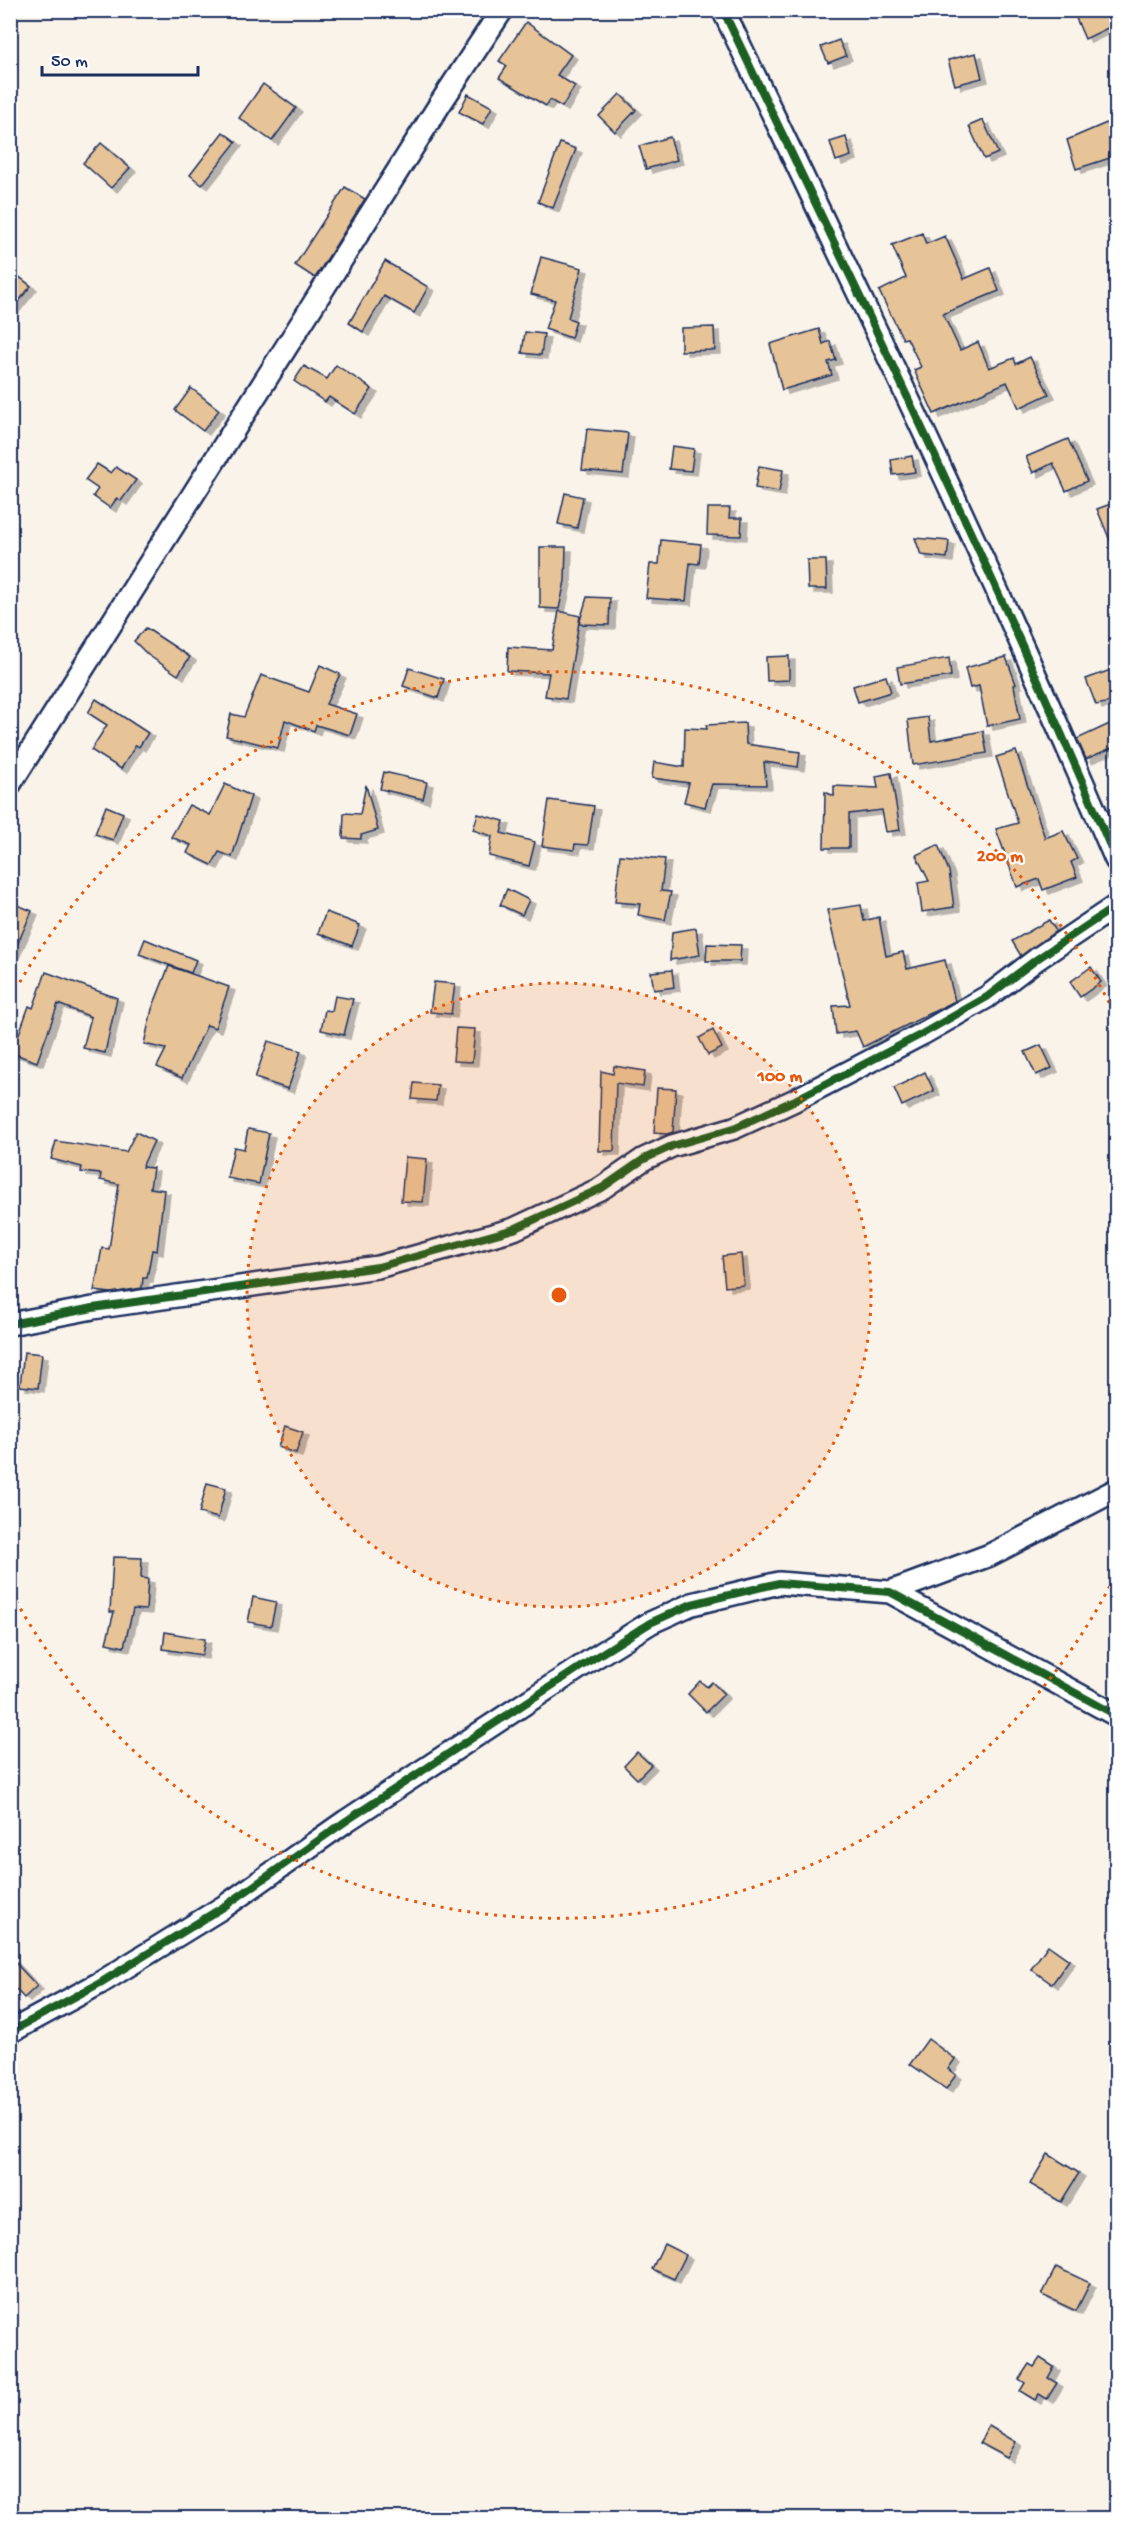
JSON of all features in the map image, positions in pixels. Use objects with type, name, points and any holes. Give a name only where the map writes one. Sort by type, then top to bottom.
[{"type":"street","points":[[10,784],[440,104],[502,10]]},
{"type":"street","points":[[723,10],[957,502],[1059,725],[1116,860]]},
{"type":"street","points":[[10,1324],[93,1308],[378,1267],[514,1229],[602,1188],[644,1159],[672,1146],[735,1128],[794,1101],[922,1034],[987,998],[1036,959],[1116,906]]},
{"type":"street","points":[[890,1592],[990,1555],[1116,1490]]},
{"type":"street","points":[[10,2032],[100,1983],[225,1905],[346,1821],[650,1623],[692,1604],[779,1583],[890,1592],[1116,1715]]},
{"type":"building","points":[[1093,10],[1116,10],[1116,24],[1085,39],[1076,18]]},
{"type":"building","points":[[526,22],[571,55],[557,75],[575,86],[562,107],[550,100],[546,106],[499,78],[507,66],[499,61]]},
{"type":"building","points":[[839,40],[846,56],[828,63],[821,47]]},
{"type":"building","points":[[976,53],[982,78],[955,85],[948,60]]},
{"type":"building","points":[[263,84],[296,108],[272,141],[239,118]]},
{"type":"building","points":[[468,94],[492,107],[483,124],[459,112]]},
{"type":"building","points":[[620,94],[636,110],[615,132],[599,116]]},
{"type":"building","points":[[1116,119],[1116,152],[1109,155],[1110,158],[1076,169],[1067,140]]},
{"type":"building","points":[[983,120],[998,153],[984,159],[969,126]]},
{"type":"building","points":[[223,132],[236,142],[202,185],[190,175]]},
{"type":"building","points":[[670,137],[677,160],[646,169],[639,146]]},
{"type":"building","points":[[846,137],[851,156],[836,161],[830,142]]},
{"type":"building","points":[[101,143],[130,168],[111,188],[83,163]]},
{"type":"building","points":[[560,143],[576,149],[553,208],[538,202]]},
{"type":"building","points":[[345,187],[365,199],[315,278],[295,265]]},
{"type":"building","points":[[922,233],[926,244],[945,236],[964,279],[990,268],[999,291],[943,314],[960,350],[978,342],[989,368],[1014,358],[1016,364],[1030,357],[1049,394],[1019,408],[1007,382],[934,414],[914,370],[921,367],[907,338],[903,339],[879,291],[906,278],[892,245]]},
{"type":"building","points":[[541,257],[582,268],[568,318],[576,321],[571,338],[545,329],[555,300],[531,294]]},
{"type":"building","points":[[385,261],[428,287],[414,313],[384,296],[363,332],[349,323]]},
{"type":"building","points":[[10,270],[31,286],[10,312]]},
{"type":"building","points":[[714,327],[715,350],[681,351],[681,328]]},
{"type":"building","points":[[819,329],[823,344],[830,341],[836,360],[828,362],[832,375],[782,390],[770,344]]},
{"type":"building","points":[[525,332],[544,334],[541,355],[522,353]]},
{"type":"building","points":[[336,365],[372,389],[355,414],[329,397],[325,402],[294,381],[304,366],[327,379]]},
{"type":"building","points":[[191,388],[219,410],[203,431],[175,410]]},
{"type":"building","points":[[587,429],[628,433],[623,474],[582,470]]},
{"type":"building","points":[[1068,439],[1087,481],[1066,491],[1053,463],[1033,473],[1026,457]]},
{"type":"building","points":[[672,446],[694,449],[691,471],[669,469]]},
{"type":"building","points":[[912,456],[915,472],[893,475],[891,460]]},
{"type":"building","points":[[97,464],[111,473],[116,467],[136,480],[121,501],[117,498],[110,508],[93,496],[98,489],[85,480]]},
{"type":"building","points":[[759,466],[783,470],[779,492],[755,488]]},
{"type":"building","points":[[565,493],[583,497],[577,528],[558,524]]},
{"type":"building","points":[[1116,502],[1116,555],[1097,509]]},
{"type":"building","points":[[708,508],[730,508],[729,518],[742,518],[741,536],[707,535]]},
{"type":"building","points":[[915,538],[949,541],[947,558],[921,555]]},
{"type":"building","points":[[661,540],[701,544],[699,564],[690,563],[686,601],[646,598],[650,564],[659,564]]},
{"type":"building","points":[[540,547],[566,547],[565,581],[559,609],[540,608]]},
{"type":"building","points":[[807,560],[826,560],[827,589],[808,589]]},
{"type":"building","points":[[587,597],[610,598],[609,625],[579,624]]},
{"type":"building","points":[[559,611],[580,616],[566,699],[545,696],[549,673],[507,671],[508,647],[552,650]]},
{"type":"building","points":[[146,628],[190,657],[178,675],[148,655],[134,641]]},
{"type":"building","points":[[789,656],[789,680],[767,681],[766,657]]},
{"type":"building","points":[[1006,657],[1016,684],[1014,685],[1020,719],[987,726],[979,686],[970,688],[965,668]]},
{"type":"building","points":[[949,658],[951,676],[900,684],[897,667]]},
{"type":"building","points":[[320,665],[340,674],[326,704],[357,714],[350,735],[316,725],[314,731],[285,720],[278,748],[226,736],[231,714],[244,717],[261,675],[309,692]]},
{"type":"building","points":[[409,668],[444,679],[438,698],[403,686]]},
{"type":"building","points":[[1116,668],[1116,701],[1096,705],[1086,679]]},
{"type":"building","points":[[886,676],[891,692],[858,702],[853,686]]},
{"type":"building","points":[[96,699],[148,733],[139,747],[136,745],[121,769],[91,750],[107,725],[88,713]]},
{"type":"building","points":[[928,717],[931,741],[983,731],[987,753],[913,765],[908,720]]},
{"type":"building","points":[[1116,721],[1116,746],[1086,759],[1077,739]]},
{"type":"building","points":[[745,723],[746,744],[800,752],[798,767],[764,762],[766,785],[712,784],[705,807],[684,802],[689,783],[652,778],[654,762],[684,767],[685,728],[707,729],[706,725]]},
{"type":"building","points":[[1016,751],[1045,838],[1063,831],[1077,859],[1071,862],[1077,877],[1043,890],[1039,879],[1017,887],[996,829],[1018,823],[996,757]]},
{"type":"building","points":[[384,772],[427,782],[423,799],[380,789]]},
{"type":"building","points":[[891,773],[900,830],[886,832],[882,810],[849,814],[849,848],[824,848],[825,792],[834,796],[834,786],[878,788],[876,776]]},
{"type":"building","points":[[225,784],[251,796],[232,857],[219,852],[212,865],[187,853],[191,845],[171,837],[189,805],[210,815]]},
{"type":"building","points":[[366,785],[378,830],[361,835],[361,839],[343,838],[344,813],[360,814]]},
{"type":"building","points":[[549,800],[594,806],[588,845],[575,844],[574,850],[542,846]]},
{"type":"building","points":[[106,806],[123,813],[113,840],[95,834]]},
{"type":"building","points":[[478,814],[504,821],[501,833],[535,842],[529,866],[489,856],[492,836],[473,830]]},
{"type":"building","points":[[938,845],[949,871],[954,907],[922,912],[918,883],[929,881],[916,855]]},
{"type":"building","points":[[620,855],[665,859],[661,891],[671,892],[665,920],[638,915],[640,904],[615,902]]},
{"type":"building","points":[[507,889],[529,900],[522,915],[500,905]]},
{"type":"building","points":[[10,902],[32,911],[10,961]]},
{"type":"building","points":[[861,905],[864,921],[879,917],[886,956],[903,952],[907,969],[945,960],[955,1001],[863,1047],[856,1031],[836,1034],[833,1006],[850,1005],[827,910]]},
{"type":"building","points":[[326,912],[360,925],[352,946],[318,933]]},
{"type":"building","points":[[1049,920],[1056,931],[1021,956],[1012,941]]},
{"type":"building","points":[[696,928],[700,955],[670,960],[672,932]]},
{"type":"building","points":[[145,939],[196,960],[191,973],[139,954]]},
{"type":"building","points":[[707,944],[741,945],[740,961],[706,961]]},
{"type":"building","points":[[169,966],[229,987],[215,1028],[207,1025],[182,1078],[157,1067],[166,1049],[144,1044],[152,1009]]},
{"type":"building","points":[[1091,967],[1101,982],[1080,997],[1070,982]]},
{"type":"building","points":[[672,970],[674,987],[654,990],[651,972]]},
{"type":"building","points":[[46,972],[117,998],[105,1053],[83,1048],[91,1017],[58,1004],[37,1062],[12,1053],[29,1006],[33,1008]]},
{"type":"building","points":[[434,982],[455,984],[451,1014],[430,1012]]},
{"type":"building","points":[[335,996],[353,999],[344,1035],[321,1030],[325,1010],[332,1011]]},
{"type":"building","points":[[456,1028],[475,1029],[472,1062],[453,1061]]},
{"type":"building","points":[[713,1030],[722,1048],[708,1055],[699,1038]]},
{"type":"building","points":[[268,1041],[301,1051],[288,1089],[255,1078]]},
{"type":"building","points":[[1041,1045],[1052,1068],[1036,1075],[1025,1052]]},
{"type":"building","points":[[614,1066],[645,1071],[643,1087],[616,1083],[614,1151],[599,1151],[601,1071],[613,1074]]},
{"type":"building","points":[[925,1072],[934,1091],[902,1106],[894,1088]]},
{"type":"building","points":[[414,1083],[438,1085],[436,1101],[412,1099]]},
{"type":"building","points":[[657,1088],[676,1089],[673,1132],[667,1134],[654,1133]]},
{"type":"building","points":[[248,1129],[269,1133],[259,1184],[227,1178],[234,1147],[244,1149]]},
{"type":"building","points":[[136,1132],[154,1141],[142,1167],[153,1168],[150,1188],[164,1190],[157,1251],[152,1250],[147,1278],[143,1278],[142,1288],[111,1293],[94,1291],[102,1248],[109,1249],[119,1184],[100,1180],[101,1174],[81,1172],[82,1167],[51,1159],[56,1141],[126,1152]]},
{"type":"building","points":[[405,1157],[427,1159],[423,1202],[401,1201]]},
{"type":"building","points":[[741,1254],[744,1285],[725,1287],[722,1256]]},
{"type":"building","points":[[24,1352],[42,1354],[38,1388],[20,1386]]},
{"type":"building","points":[[285,1426],[303,1432],[296,1453],[278,1447]]},
{"type":"building","points":[[207,1483],[226,1488],[218,1518],[199,1513]]},
{"type":"building","points":[[113,1557],[142,1558],[141,1578],[148,1579],[146,1610],[133,1609],[124,1647],[106,1643],[114,1612],[110,1612]]},
{"type":"building","points":[[253,1597],[276,1602],[271,1626],[248,1622]]},
{"type":"building","points":[[165,1632],[205,1639],[202,1655],[163,1649]]},
{"type":"building","points":[[700,1681],[707,1687],[712,1682],[724,1694],[706,1712],[688,1694]]},
{"type":"building","points":[[637,1752],[651,1765],[637,1779],[624,1766]]},
{"type":"building","points":[[1048,1945],[1069,1960],[1052,1984],[1031,1969]]},
{"type":"building","points":[[10,1957],[37,1986],[24,1998],[10,1983]]},
{"type":"building","points":[[928,2039],[955,2059],[948,2069],[956,2075],[946,2089],[910,2064]]},
{"type":"building","points":[[1048,2154],[1079,2173],[1061,2202],[1030,2184]]},
{"type":"building","points":[[664,2244],[686,2255],[674,2279],[652,2269]]},
{"type":"building","points":[[1056,2267],[1090,2283],[1076,2311],[1042,2295]]},
{"type":"building","points":[[1040,2358],[1054,2367],[1048,2378],[1057,2383],[1047,2399],[1039,2394],[1035,2400],[1020,2391],[1025,2383],[1019,2379],[1029,2364],[1034,2367]]},
{"type":"building","points":[[989,2426],[1016,2442],[1007,2458],[979,2443]]},
{"type":"cycle path","points":[[723,10],[974,539],[1116,860]]},
{"type":"cycle path","points":[[10,1324],[93,1308],[378,1267],[514,1229],[602,1188],[644,1159],[672,1146],[734,1128],[793,1101],[922,1034],[987,997],[1037,959],[1116,906]]},
{"type":"cycle path","points":[[10,2032],[100,1983],[225,1906],[346,1821],[591,1660],[650,1623],[692,1604],[779,1583],[890,1592],[1116,1715]]}]
